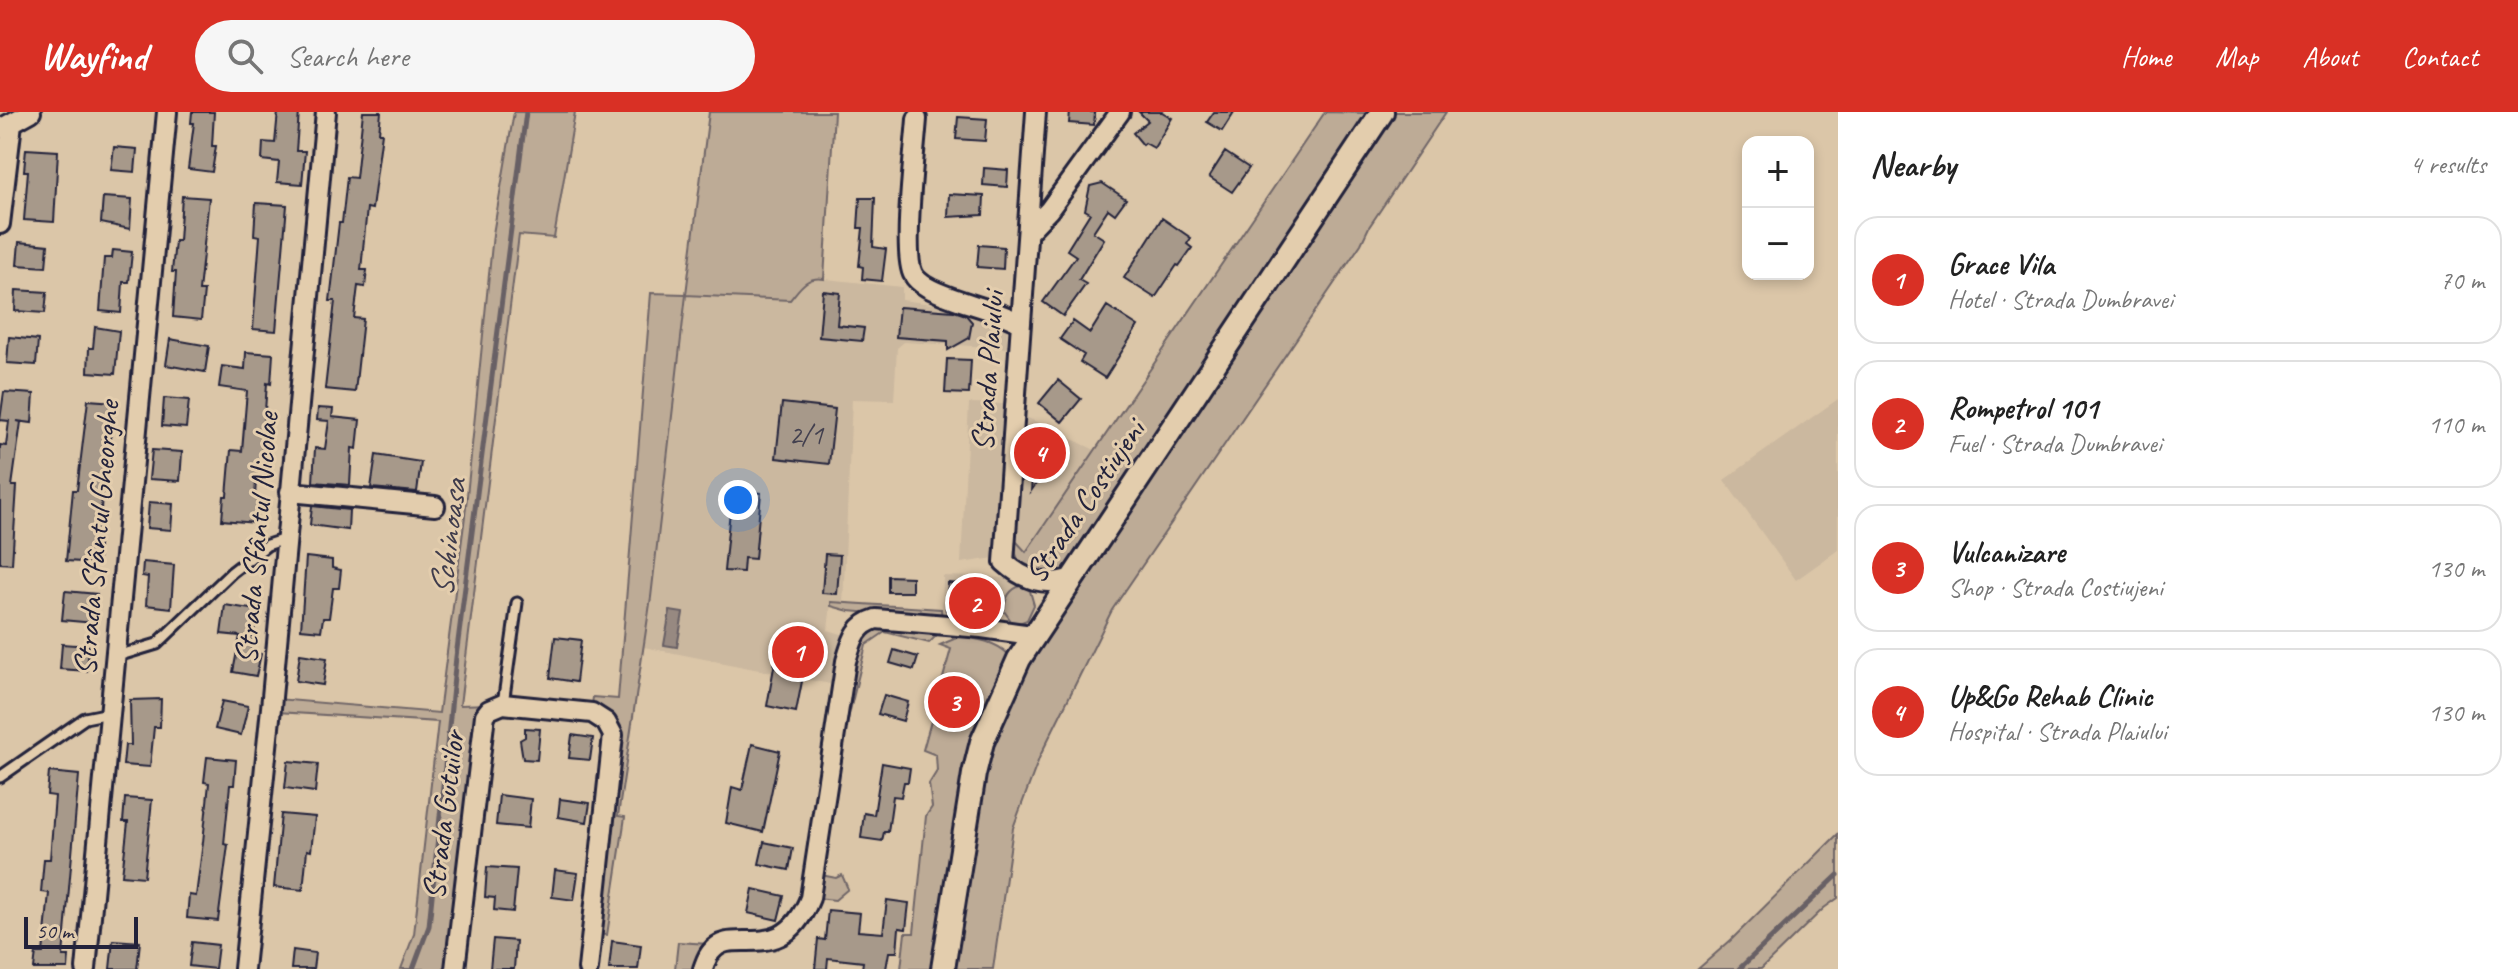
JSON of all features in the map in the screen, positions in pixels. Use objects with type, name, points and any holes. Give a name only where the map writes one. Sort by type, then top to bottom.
[{"type":"street","points":[[0,224],[6,127],[31,112]]},
{"type":"street","name":"Strada Sfântul Gheorghe","points":[[86,969],[167,112]]},
{"type":"street","name":"Strada Sfântul Nicolae","points":[[244,969],[326,112]]},
{"type":"street","name":"Strada Plaiului","points":[[1036,112],[1004,562],[1024,578],[1035,582],[1070,579]]},
{"type":"street","points":[[1028,232],[1049,210],[1120,112]]},
{"type":"street","name":"Strada Costiujeni","points":[[943,969],[976,764],[1000,699],[1032,635],[1382,112]]},
{"type":"street","points":[[917,119],[909,234],[913,274],[919,282],[936,291],[1020,323]]},
{"type":"street","points":[[290,492],[435,506]]},
{"type":"street","points":[[703,969],[711,950],[722,944],[766,943],[782,938],[797,925],[806,909],[813,883],[846,661],[858,629],[876,619],[1032,635]]},
{"type":"street","name":"Strada Gutuilor","points":[[455,969],[485,715],[503,704],[592,713],[606,722],[613,735],[588,969]]},
{"type":"lane","points":[[114,657],[157,644],[232,572],[267,545],[285,539]]},
{"type":"lane","points":[[503,704],[517,603]]},
{"type":"lane","points":[[0,777],[85,718],[110,713]]},
{"type":"shaded area","points":[[514,112],[575,112],[554,238],[519,235],[460,705],[489,704],[448,969],[401,969],[414,934],[438,722],[277,712],[277,699],[439,713],[465,516],[493,234]]},
{"type":"shaded area","points":[[709,112],[834,112],[824,279],[808,281],[790,300],[686,295],[651,597],[618,816],[625,817],[607,935],[597,934],[615,760],[592,705],[593,697],[618,699],[651,293],[686,294]]},
{"type":"shaded area","points":[[1325,112],[1368,113],[1061,572],[1028,568],[1018,559],[1016,541],[1026,552]]},
{"type":"shaded area","points":[[1395,112],[1446,112],[1369,227],[1361,244],[1112,610],[1040,756],[1013,828],[993,969],[954,969],[983,780],[1002,718],[1032,658]]},
{"type":"shaded area","points":[[816,278],[902,287],[902,300],[975,310],[998,319],[1007,327],[1007,348],[904,342],[897,348],[894,400],[852,399],[843,605],[831,603],[828,630],[845,635],[835,685],[644,647],[686,294],[789,300],[806,281]]},
{"type":"shaded area","points":[[1838,399],[1838,550],[1796,580],[1724,480]]},
{"type":"shaded area","points":[[969,403],[1004,404],[995,558],[961,563]]},
{"type":"shaded area","points":[[1024,416],[1095,450],[1026,552],[1016,541]]},
{"type":"shaded area","points":[[943,576],[1014,578],[1023,585],[1014,588],[1014,625],[942,619]]},
{"type":"shaded area","points":[[1023,585],[1030,591],[1034,605],[1027,620],[1014,625],[1004,611],[1005,602],[1011,592]]},
{"type":"shaded area","points":[[831,602],[941,609],[942,619],[849,611],[831,606]]},
{"type":"shaded area","points":[[670,611],[683,613],[677,647],[664,645]]},
{"type":"shaded area","points":[[871,628],[942,630],[929,643],[885,632],[866,645],[846,727],[843,756],[837,755],[850,659]]},
{"type":"shaded area","points":[[961,636],[992,644],[1008,654],[969,755],[935,969],[901,969],[905,933],[914,933],[926,816],[932,807],[929,784],[937,771],[936,755],[923,750],[951,649],[940,645]]},
{"type":"shaded area","points":[[1838,834],[1838,898],[1761,969],[1698,969],[1731,940]]},
{"type":"shaded area","points":[[821,875],[836,878],[842,875],[848,889],[835,900],[817,898]]},
{"type":"shaded area","points":[[678,942],[708,944],[698,969],[675,969]]},
{"type":"building","points":[[192,112],[214,112],[212,146],[216,146],[212,172],[188,169],[194,123],[191,123]]},
{"type":"building","points":[[278,112],[299,112],[296,151],[305,151],[302,184],[277,182],[279,162],[262,160],[263,142],[275,143]]},
{"type":"building","points":[[363,112],[381,112],[379,133],[382,133],[372,209],[367,208],[361,270],[367,270],[365,287],[358,286],[354,318],[363,319],[355,392],[325,389],[335,301],[330,301],[339,223],[342,223],[347,177],[356,178]]},
{"type":"building","points":[[1070,112],[1095,112],[1094,125],[1069,123]]},
{"type":"building","points":[[1139,112],[1162,112],[1172,118],[1154,148],[1145,143],[1143,145],[1133,133],[1148,121]]},
{"type":"building","points":[[1214,112],[1234,112],[1222,131],[1207,122]]},
{"type":"building","points":[[958,117],[987,119],[985,141],[956,139]]},
{"type":"building","points":[[114,147],[137,149],[135,172],[111,170]]},
{"type":"building","points":[[26,149],[58,151],[54,222],[24,220],[28,171],[24,171]]},
{"type":"building","points":[[1225,152],[1249,168],[1232,192],[1209,177]]},
{"type":"building","points":[[984,168],[1008,170],[1007,187],[983,185]]},
{"type":"building","points":[[1102,183],[1126,199],[1115,214],[1108,209],[1093,232],[1104,239],[1079,280],[1086,284],[1063,316],[1043,302],[1076,256],[1067,250],[1090,213],[1085,210],[1090,186]]},
{"type":"building","points":[[949,194],[984,196],[983,215],[948,217]]},
{"type":"building","points":[[182,196],[209,198],[199,291],[204,291],[201,320],[173,317],[176,272],[172,272],[175,241],[179,241]]},
{"type":"building","points":[[103,197],[132,199],[130,229],[101,223]]},
{"type":"building","points":[[860,198],[875,198],[873,247],[886,249],[882,281],[862,279],[863,267],[859,266],[863,228],[858,228]]},
{"type":"building","points":[[256,203],[287,205],[276,331],[253,329],[260,236],[254,235]]},
{"type":"building","points":[[1162,218],[1191,238],[1187,244],[1192,248],[1155,298],[1124,278]]},
{"type":"building","points":[[19,242],[48,245],[46,267],[17,265]]},
{"type":"building","points":[[979,245],[1004,247],[1003,269],[977,267]]},
{"type":"building","points":[[113,250],[132,252],[129,282],[123,282],[121,313],[100,311],[104,258],[112,258]]},
{"type":"building","points":[[16,290],[47,292],[45,313],[15,311]]},
{"type":"building","points":[[823,291],[840,293],[837,325],[864,328],[862,341],[819,337]]},
{"type":"building","points":[[1107,306],[1138,326],[1105,378],[1080,362],[1084,355],[1060,339],[1073,321],[1090,333]]},
{"type":"building","points":[[899,307],[954,311],[966,315],[972,322],[969,338],[948,350],[948,341],[896,337]]},
{"type":"building","points":[[95,327],[119,331],[115,374],[88,372],[89,348],[93,348]]},
{"type":"building","points":[[9,337],[38,340],[36,365],[7,363]]},
{"type":"building","points":[[170,339],[209,346],[205,372],[166,365]]},
{"type":"building","points":[[246,352],[273,354],[271,384],[267,383],[263,479],[256,479],[256,523],[222,520],[231,450],[242,451],[247,391],[219,387],[222,366],[245,369]]},
{"type":"building","points":[[947,359],[971,360],[969,394],[945,393]]},
{"type":"building","points":[[1058,380],[1081,399],[1062,422],[1039,403]]},
{"type":"building","points":[[4,392],[34,394],[32,423],[17,421],[21,422],[12,486],[17,486],[12,564],[0,563],[0,445],[6,446],[9,421],[0,420]]},
{"type":"building","points":[[164,398],[189,400],[186,428],[162,426]]},
{"type":"building","points":[[88,400],[115,402],[106,474],[103,474],[98,563],[66,561],[73,490],[77,490]]},
{"type":"building","points":[[782,403],[835,409],[829,464],[776,458]]},
{"type":"building","points":[[318,408],[333,409],[332,417],[360,420],[357,449],[352,448],[350,485],[313,482],[315,448],[325,449],[329,421],[317,420]]},
{"type":"building","points":[[1036,430],[1064,443],[1031,491]]},
{"type":"building","points":[[152,450],[182,452],[180,481],[149,479]]},
{"type":"building","points":[[376,455],[421,462],[417,492],[371,488]]},
{"type":"building","points":[[732,490],[761,493],[755,559],[744,558],[743,572],[724,571]]},
{"type":"building","points":[[149,502],[173,504],[171,530],[147,528]]},
{"type":"building","points":[[312,506],[349,510],[348,530],[310,525]]},
{"type":"building","points":[[825,554],[840,555],[837,594],[822,593]]},
{"type":"building","points":[[306,557],[332,560],[332,568],[341,570],[339,588],[333,588],[329,618],[323,618],[321,631],[301,629]]},
{"type":"building","points":[[143,562],[174,565],[171,608],[146,605],[148,577],[142,576]]},
{"type":"building","points":[[888,576],[912,577],[912,592],[888,592]]},
{"type":"building","points":[[948,583],[961,584],[961,592],[999,595],[997,616],[946,610]]},
{"type":"building","points":[[65,591],[97,594],[94,623],[62,620]]},
{"type":"building","points":[[225,605],[257,610],[251,652],[261,654],[256,676],[233,672],[240,636],[221,634]]},
{"type":"building","points":[[780,634],[812,639],[796,712],[767,706]]},
{"type":"building","points":[[555,637],[581,640],[576,682],[550,678]]},
{"type":"building","points":[[62,644],[89,646],[87,671],[60,669]]},
{"type":"building","points":[[894,650],[918,657],[914,670],[890,663]]},
{"type":"building","points":[[300,654],[327,658],[323,685],[296,681]]},
{"type":"building","points":[[884,695],[908,702],[903,721],[878,714]]},
{"type":"building","points":[[161,699],[160,727],[154,727],[150,767],[123,765],[125,745],[131,745],[130,700]]},
{"type":"building","points":[[222,701],[248,706],[241,735],[215,729]]},
{"type":"building","points":[[525,728],[540,729],[537,760],[523,759],[520,740],[525,737]]},
{"type":"building","points":[[572,735],[593,738],[590,760],[569,758]]},
{"type":"building","points":[[752,744],[780,751],[763,832],[726,823],[732,787],[742,790]]},
{"type":"building","points":[[207,757],[236,760],[234,785],[230,785],[224,844],[228,845],[218,921],[187,918],[189,895],[196,896],[203,842],[209,783],[204,782]]},
{"type":"building","points":[[288,761],[318,764],[315,792],[285,788]]},
{"type":"building","points":[[882,763],[910,768],[901,797],[893,796],[888,832],[884,832],[882,841],[861,838],[864,813],[874,815]]},
{"type":"building","points":[[49,772],[79,775],[63,956],[69,956],[68,969],[34,969],[36,953],[43,953],[49,893],[41,892],[44,859],[50,859],[55,796],[47,795]]},
{"type":"building","points":[[499,795],[531,799],[528,828],[496,825]]},
{"type":"building","points":[[125,798],[152,800],[144,877],[122,875],[128,822],[123,822]]},
{"type":"building","points":[[560,799],[590,803],[587,822],[558,817]]},
{"type":"building","points":[[281,814],[315,817],[311,851],[307,850],[303,890],[274,887]]},
{"type":"building","points":[[764,842],[793,848],[789,870],[759,864]]},
{"type":"building","points":[[487,867],[517,869],[513,912],[494,910],[495,898],[485,897]]},
{"type":"building","points":[[555,870],[578,873],[574,900],[552,897]]},
{"type":"building","points":[[753,889],[784,896],[778,920],[748,913]]},
{"type":"building","points":[[887,900],[909,903],[906,929],[899,928],[897,952],[889,952],[886,969],[862,969],[863,962],[828,958],[827,969],[815,969],[818,939],[825,940],[828,910],[860,913],[858,931],[883,933]]},
{"type":"building","points":[[493,939],[516,941],[514,969],[490,969]]},
{"type":"building","points":[[113,940],[140,942],[137,969],[110,969]]},
{"type":"building","points":[[612,941],[641,945],[638,969],[609,969]]},
{"type":"building","points":[[192,942],[218,945],[215,969],[189,966]]},
{"type":"building","points":[[293,950],[315,953],[313,969],[291,969]]},
{"type":"waterway","name":"Schinoasa","points":[[413,969],[429,926],[456,657],[526,112]]},
{"type":"waterway","points":[[1739,969],[1838,875]]},
{"type":"place","name":"Up&Go Rehab Clinic","points":[[1040,453]]},
{"type":"place","name":"Rompetrol 101","points":[[975,603]]},
{"type":"place","name":"Grace Vila","points":[[798,652]]},
{"type":"place","name":"Vulcanizare","points":[[954,702]]}]
